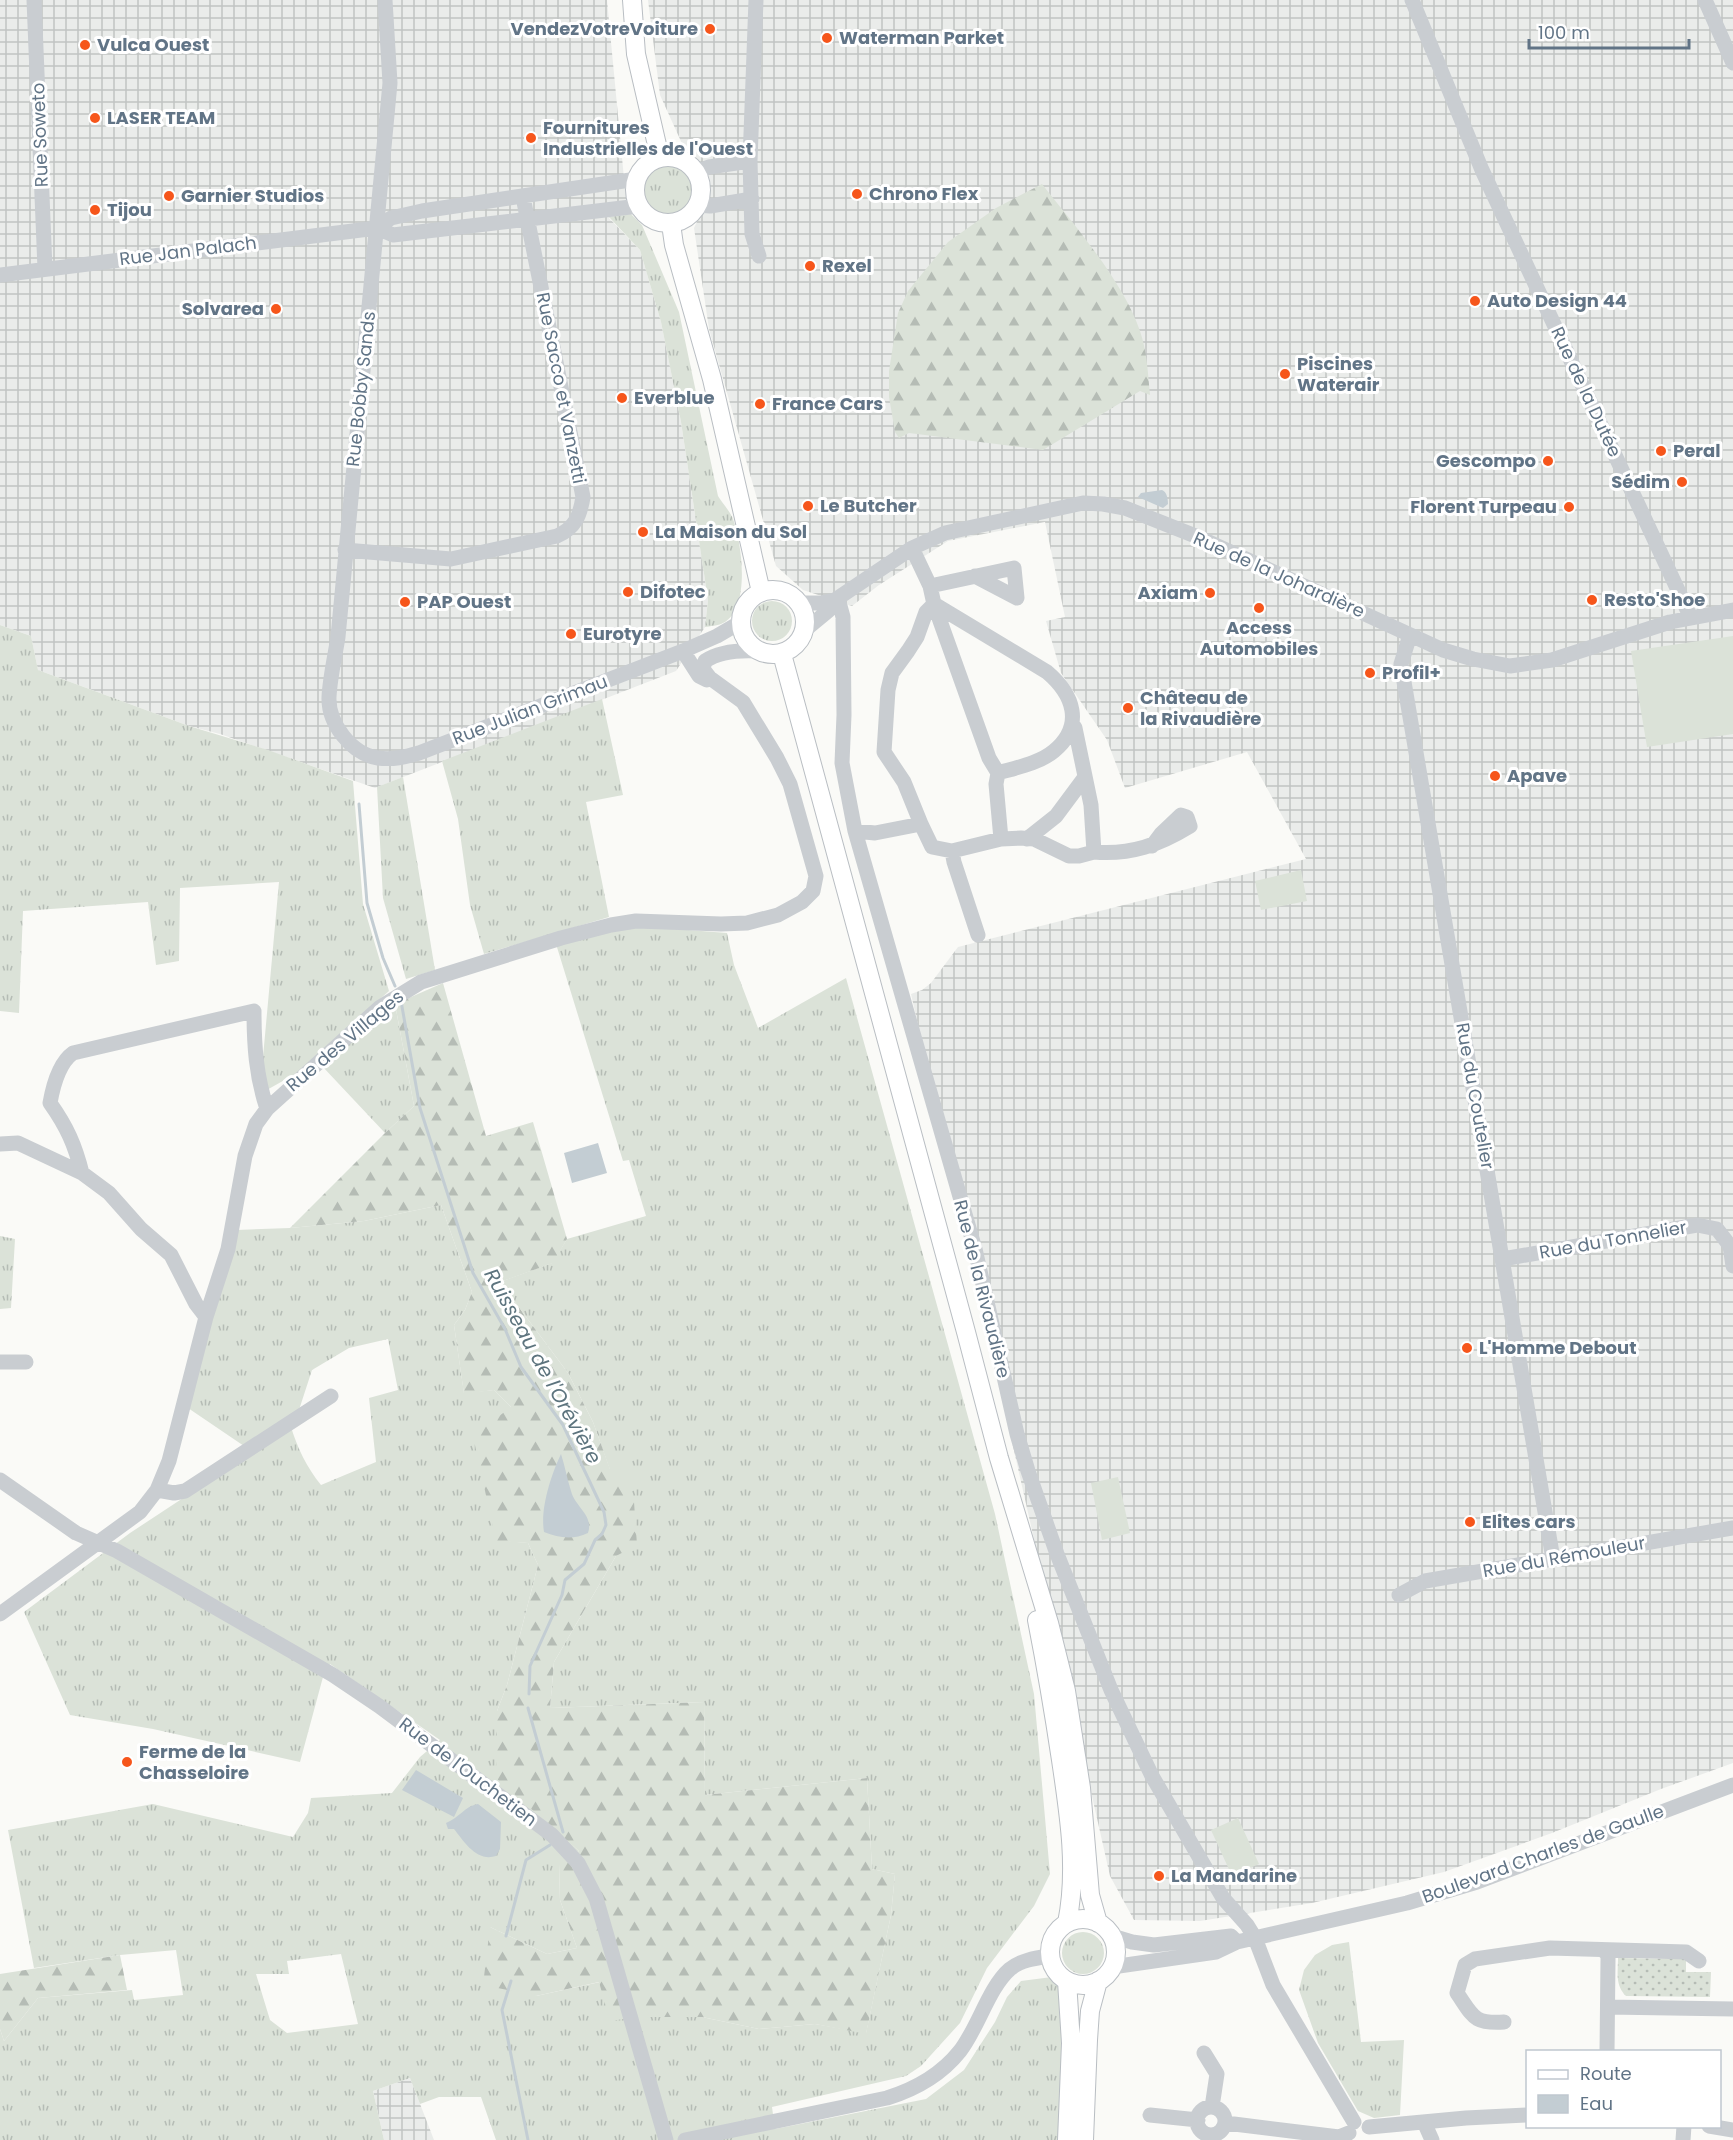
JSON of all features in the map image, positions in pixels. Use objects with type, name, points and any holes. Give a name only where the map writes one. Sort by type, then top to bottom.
[{"type":"main road","points":[[632,0],[636,54],[660,158]]},
{"type":"main road","points":[[660,158],[680,159],[696,172],[701,188],[698,205],[687,218],[671,224],[655,221],[639,206],[635,193],[637,179],[643,168],[660,158]]},
{"type":"main road","points":[[671,224],[674,245],[711,379],[761,592]]},
{"type":"main road","points":[[773,590],[785,592],[800,603],[806,619],[805,630],[799,643],[782,654],[769,655],[752,646],[741,622],[747,603],[761,592],[773,590]]},
{"type":"main road","points":[[782,654],[1014,1507],[1048,1682],[1065,1787],[1071,1841],[1072,1892],[1067,1923]]},
{"type":"main road","points":[[1014,1507],[1046,1612],[1066,1691],[1081,1788],[1090,1896],[1098,1923]]},
{"type":"main road","points":[[1082,1919],[1098,1923],[1112,1936],[1116,1957],[1112,1967],[1106,1976],[1083,1986],[1067,1981],[1057,1973],[1049,1956],[1051,1943],[1056,1933],[1067,1923],[1082,1919]]},
{"type":"main road","points":[[1067,1981],[1071,2043],[1071,2093],[1067,2140]]},
{"type":"main road","points":[[1084,2140],[1090,2011],[1098,1981]]},
{"type":"street","name":"Rue Soweto","points":[[34,0],[45,269]]},
{"type":"street","name":"Rue Bobby Sands","points":[[375,758],[353,746],[336,726],[329,699],[338,637],[390,83],[385,0]]},
{"type":"street","points":[[756,0],[750,161],[752,234],[759,256]]},
{"type":"street","name":"Rue de la Dutée","points":[[1412,0],[1482,170],[1691,618]]},
{"type":"street","points":[[1705,0],[1733,63]]},
{"type":"street","points":[[696,172],[709,167],[750,161]]},
{"type":"street","name":"Rue Jan Palach","points":[[0,275],[377,228],[391,218],[422,211],[637,179]]},
{"type":"street","name":"Rue Sacco et Vanzetti","points":[[345,550],[451,559],[557,536],[567,531],[575,523],[581,511],[583,497],[524,197]]},
{"type":"street","points":[[698,205],[710,206],[752,199]]},
{"type":"street","name":"Rue Jan Palach","points":[[377,228],[393,236],[639,206]]},
{"type":"street","name":"Rue de la Johardière","points":[[800,603],[835,600],[912,548],[945,533],[1083,503],[1125,508],[1198,537],[1443,650],[1510,666],[1552,660],[1670,622],[1733,610]]},
{"type":"street","points":[[912,548],[930,586],[934,604],[989,758],[998,773],[996,784],[1001,839]]},
{"type":"street","points":[[930,586],[975,576]]},
{"type":"street","name":"Rue de la Johardière","points":[[805,630],[828,611],[835,600]]},
{"type":"street","name":"Rue de la Rivaudière","points":[[835,600],[840,606],[843,617],[843,763],[855,831],[975,1249],[1028,1471],[1047,1527],[1111,1690],[1152,1776],[1223,1898],[1256,1938]]},
{"type":"street","points":[[934,604],[1047,672],[1059,682],[1067,694],[1091,805],[1094,852]]},
{"type":"street","points":[[934,604],[926,612],[913,644],[892,673],[888,690],[884,752],[904,782],[932,847],[952,851],[1001,839],[1034,839],[1069,856],[1079,856],[1094,852],[1122,853],[1152,846]]},
{"type":"street","name":"Rue Julian Grimau","points":[[375,758],[396,759],[419,753],[683,651],[741,622]]},
{"type":"street","name":"Rue du Coutelier","points":[[1410,635],[1401,664],[1553,1559]]},
{"type":"street","name":"Rue Julian Grimau","points":[[683,651],[721,646],[752,646]]},
{"type":"street","points":[[721,686],[703,669],[705,661],[713,656],[744,650],[752,646]]},
{"type":"street","points":[[683,651],[699,676],[721,686]]},
{"type":"street","name":"Rue des Villages","points":[[0,1614],[140,1512],[157,1490],[169,1461],[206,1317],[228,1248],[245,1156],[256,1124],[267,1109],[379,1008],[404,990],[428,979],[561,938],[636,921],[747,923],[778,915],[802,902],[813,891],[816,876],[790,784],[743,702],[721,686]]},
{"type":"street","points":[[998,773],[1028,764],[1054,751],[1073,725]]},
{"type":"street","points":[[1027,839],[1056,816],[1085,777]]},
{"type":"street","points":[[855,831],[875,833],[921,824]]},
{"type":"street","points":[[952,851],[978,935]]},
{"type":"street","points":[[82,1173],[74,1143],[50,1103],[52,1091],[65,1059],[73,1053],[254,1011],[254,1050],[260,1090],[267,1109]]},
{"type":"street","points":[[0,1144],[18,1143],[82,1173],[109,1193],[141,1229],[171,1255],[196,1304],[206,1317]]},
{"type":"street","name":"Rue du Tonnelier","points":[[1503,1259],[1697,1225],[1717,1229],[1730,1246],[1733,1266]]},
{"type":"street","points":[[0,1362],[26,1362]]},
{"type":"street","points":[[157,1490],[174,1493],[185,1491],[331,1396]]},
{"type":"street","name":"Rue de l'Ouchetien","points":[[0,1480],[76,1533],[117,1551],[333,1674],[552,1835],[578,1863],[596,1898],[666,2140]]},
{"type":"street","name":"Rue du Rémouleur","points":[[1399,1595],[1425,1581],[1733,1528]]},
{"type":"street","name":"Boulevard Charles de Gaulle","points":[[1237,1942],[1407,1903],[1477,1882],[1733,1785]]},
{"type":"street","points":[[1112,1936],[1145,1945],[1231,1936],[1237,1942],[1216,1952],[1112,1967]]},
{"type":"street","points":[[1256,1938],[1273,1985],[1352,2132]]},
{"type":"street","points":[[1503,2022],[1487,2023],[1478,2020],[1457,1993],[1465,1965],[1475,1959],[1550,1948],[1599,1948],[1604,1951],[1686,1952],[1699,1961]]},
{"type":"street","points":[[1604,1951],[1608,1960],[1607,2050]]},
{"type":"street","points":[[685,2140],[887,2098],[916,2087],[936,2075],[959,2052],[973,2032],[997,1986],[1009,1970],[1022,1962],[1049,1956]]},
{"type":"street","points":[[1608,2007],[1733,2009]]},
{"type":"street","points":[[1204,2053],[1217,2074],[1212,2107]]},
{"type":"street","points":[[1212,2107],[1223,2113],[1226,2123],[1220,2132],[1209,2138],[1200,2130],[1198,2120],[1203,2110],[1212,2107]]},
{"type":"street","points":[[1150,2115],[1198,2120]]},
{"type":"street","points":[[1226,2123],[1340,2137],[1352,2132],[1362,2121],[1367,2134],[1424,2122],[1526,2115]]},
{"type":"street","points":[[1424,2122],[1432,2140]]},
{"type":"street","points":[[1717,2128],[1733,2130]]},
{"type":"shaded area","points":[[0,0],[607,0],[625,189],[631,214],[609,218],[640,250],[661,322],[681,422],[708,600],[705,627],[676,671],[375,788],[220,734],[189,726],[38,670],[31,636],[0,625]]},
{"type":"shaded area","points":[[648,0],[1733,0],[1733,1763],[1444,1872],[1312,1903],[1200,1921],[1134,1920],[1110,1876],[911,994],[931,983],[958,947],[1306,859],[1247,752],[1125,788],[1107,740],[1061,673],[1046,621],[1065,617],[1045,522],[948,541],[879,585],[852,606],[803,590],[776,566],[709,329],[694,228],[707,200],[708,187],[700,161],[684,148],[660,95]]},
{"type":"shaded area","points":[[410,2078],[434,2140],[384,2140],[373,2091]]},
{"type":"green space","points":[[669,164],[683,168],[690,175],[694,189],[690,203],[683,210],[669,214],[655,210],[648,203],[644,189],[648,175],[655,168]]},
{"type":"green space","points":[[1042,184],[1097,254],[1132,312],[1144,346],[1150,395],[1140,391],[1043,450],[909,433],[899,438],[895,432],[889,397],[889,371],[898,313],[908,291],[948,242],[996,208]]},
{"type":"green space","points":[[631,214],[642,225],[679,312],[718,496],[733,519],[739,543],[742,575],[738,604],[732,615],[723,623],[716,625],[705,627],[708,600],[681,422],[661,322],[640,250],[609,217]]},
{"type":"green space","points":[[772,601],[786,607],[792,621],[786,635],[772,641],[758,635],[752,621],[758,607]]},
{"type":"green space","points":[[0,625],[31,636],[38,670],[189,726],[268,750],[353,781],[363,904],[389,991],[297,1073],[265,1091],[262,1068],[279,882],[180,888],[179,961],[156,965],[148,902],[23,911],[19,1013],[0,1011]]},
{"type":"green space","points":[[1733,636],[1733,734],[1647,747],[1631,651]]},
{"type":"green space","points":[[602,699],[623,795],[586,802],[609,917],[484,954],[470,905],[458,819],[442,761]]},
{"type":"green space","points":[[403,777],[435,970],[406,979],[383,898],[377,787]]},
{"type":"green space","points":[[1301,870],[1307,901],[1261,910],[1255,881]]},
{"type":"green space","points":[[637,926],[727,933],[734,965],[758,1028],[846,978],[995,1514],[1034,1694],[1050,1874],[1034,1906],[987,1968],[960,2023],[921,2066],[906,2076],[772,2107],[775,2129],[926,2099],[964,2070],[995,2022],[1007,1997],[1021,1981],[1052,1977],[1060,1987],[1064,2008],[1059,2140],[496,2140],[481,2097],[439,2097],[420,2104],[410,2078],[373,2091],[384,2140],[0,2140],[0,2029],[4,2041],[38,1998],[132,1990],[134,2000],[183,1995],[176,1950],[120,1955],[34,1968],[8,1830],[153,1804],[293,1837],[308,1813],[311,1798],[392,1793],[420,1757],[440,1740],[330,1664],[323,1677],[300,1762],[153,1729],[70,1715],[24,1612],[130,1533],[291,1427],[303,1457],[321,1485],[376,1462],[369,1398],[398,1390],[388,1339],[349,1348],[312,1370],[298,1413],[244,1446],[188,1408],[236,1230],[364,1221],[441,1205],[472,1292],[465,1310],[454,1325],[464,1393],[494,1390],[511,1407],[496,1540],[528,1543],[538,1565],[507,1685],[497,1711],[565,1838],[579,1851],[559,1865],[560,1900],[577,1948],[547,1954],[490,1927],[536,1996],[600,1982],[637,2017],[702,2017],[759,2029],[815,2024],[866,2033],[891,1915],[895,1874],[872,1869],[867,1778],[705,1795],[704,1702],[550,1708],[554,1662],[616,1556],[610,1470],[593,1422],[568,1373],[500,1282],[552,1263],[567,1239],[646,1216],[629,1160],[623,1161],[556,944]],"holes":[[[341,1954],[358,2024],[287,2033],[270,2020],[256,1974],[289,1974],[287,1961]]]},
{"type":"green space","points":[[443,983],[486,1136],[533,1122],[567,1239],[553,1263],[500,1282],[568,1373],[593,1422],[610,1469],[622,1466],[634,1502],[637,1545],[616,1556],[554,1662],[550,1708],[704,1702],[705,1795],[867,1778],[872,1869],[895,1874],[891,1915],[866,2034],[815,2024],[759,2029],[702,2017],[637,2017],[610,2021],[599,1982],[536,1996],[483,1985],[490,1927],[547,1954],[577,1948],[560,1900],[559,1864],[579,1851],[496,1778],[497,1711],[507,1685],[538,1565],[528,1543],[496,1541],[473,1436],[511,1407],[494,1390],[464,1394],[454,1325],[465,1310],[472,1292],[441,1205],[364,1221],[290,1228],[414,1106],[395,1004]]},
{"type":"green space","points":[[395,1004],[414,1106],[385,1133],[322,1066]]},
{"type":"green space","points":[[0,1236],[15,1239],[11,1308],[0,1309]]},
{"type":"green space","points":[[1118,1477],[1130,1533],[1102,1540],[1091,1483]]},
{"type":"green space","points":[[1238,1818],[1259,1864],[1232,1876],[1211,1830]]},
{"type":"green space","points":[[1083,1932],[1098,1938],[1104,1953],[1098,1968],[1083,1974],[1068,1968],[1062,1953],[1068,1938]]},
{"type":"green space","points":[[1349,1942],[1361,2042],[1404,2040],[1400,2115],[1374,2118],[1358,2111],[1318,2043],[1299,1990],[1304,1970],[1315,1955],[1332,1945]]},
{"type":"green space","points":[[120,1955],[127,1990],[38,1998],[4,2041],[0,2029],[0,1974]]},
{"type":"green space","points":[[1618,1958],[1686,1959],[1686,1972],[1711,1972],[1710,1997],[1626,1996],[1619,1983]]},
{"type":"water","points":[[1162,490],[1168,502],[1163,508],[1138,497],[1141,493]]},
{"type":"water","points":[[598,1143],[607,1173],[572,1183],[564,1153]]},
{"type":"water","points":[[561,1454],[573,1497],[588,1521],[588,1533],[577,1537],[561,1537],[544,1532],[547,1492]]},
{"type":"water","points":[[416,1770],[463,1798],[454,1817],[402,1790]]},
{"type":"water","points":[[478,1804],[501,1822],[500,1849],[496,1856],[477,1854],[454,1829],[448,1829],[446,1823],[469,1807]]},
{"type":"waterway","name":"Ruisseau de l'Orévière","points":[[359,804],[367,903],[383,958],[395,986]]},
{"type":"waterway","name":"Ruisseau de l'Orévière","points":[[401,1001],[420,1108],[473,1273],[505,1329],[521,1367],[563,1425],[604,1512],[606,1525],[602,1534],[595,1540],[584,1564],[565,1580],[562,1595],[530,1666],[529,1694]]},
{"type":"waterway","name":"Ruisseau de l'Orévière","points":[[528,1708],[563,1832]]},
{"type":"waterway","name":"Ruisseau de l'Orévière","points":[[506,1936],[526,1860],[550,1845]]},
{"type":"waterway","name":"Ruisseau de l'Orévière","points":[[511,1981],[502,2010],[528,2140]]},
{"type":"place","name":"VendezVotreVoiture","points":[[710,29]]},
{"type":"place","name":"Waterman Parket","points":[[827,38]]},
{"type":"place","name":"Vulca Ouest","points":[[85,45]]},
{"type":"place","name":"LASER TEAM","points":[[95,118]]},
{"type":"place","name":"Fournitures Industrielles de l'Ouest","points":[[531,138]]},
{"type":"place","name":"Chrono Flex","points":[[857,194]]},
{"type":"place","name":"Garnier Studios","points":[[169,196]]},
{"type":"place","name":"Tijou","points":[[95,210]]},
{"type":"place","name":"Rexel","points":[[810,266]]},
{"type":"place","name":"Auto Design 44","points":[[1475,301]]},
{"type":"place","name":"Solvarea","points":[[276,309]]},
{"type":"place","name":"Piscines Waterair","points":[[1285,374]]},
{"type":"place","name":"Everblue","points":[[622,398]]},
{"type":"place","name":"France Cars","points":[[760,404]]},
{"type":"place","name":"Peral","points":[[1661,451]]},
{"type":"place","name":"Gescompo","points":[[1548,461]]},
{"type":"place","name":"Sédim","points":[[1682,482]]},
{"type":"place","name":"Le Butcher","points":[[808,506]]},
{"type":"place","name":"Florent Turpeau","points":[[1569,507]]},
{"type":"place","name":"La Maison du Sol","points":[[643,532]]},
{"type":"place","name":"Difotec","points":[[628,592]]},
{"type":"place","name":"Axiam","points":[[1210,593]]},
{"type":"place","name":"Resto'Shoe","points":[[1592,600]]},
{"type":"place","name":"PAP Ouest","points":[[405,602]]},
{"type":"place","name":"Access Automobiles","points":[[1259,608]]},
{"type":"place","name":"Eurotyre","points":[[571,634]]},
{"type":"place","name":"Profil+","points":[[1370,673]]},
{"type":"place","name":"Château de la Rivaudière","points":[[1128,708]]},
{"type":"place","name":"Apave","points":[[1495,776]]},
{"type":"place","name":"L'Homme Debout","points":[[1467,1348]]},
{"type":"place","name":"Elites cars","points":[[1470,1522]]},
{"type":"place","name":"Ferme de la Chasseloire","points":[[127,1762]]},
{"type":"place","name":"La Mandarine","points":[[1159,1876]]}]
